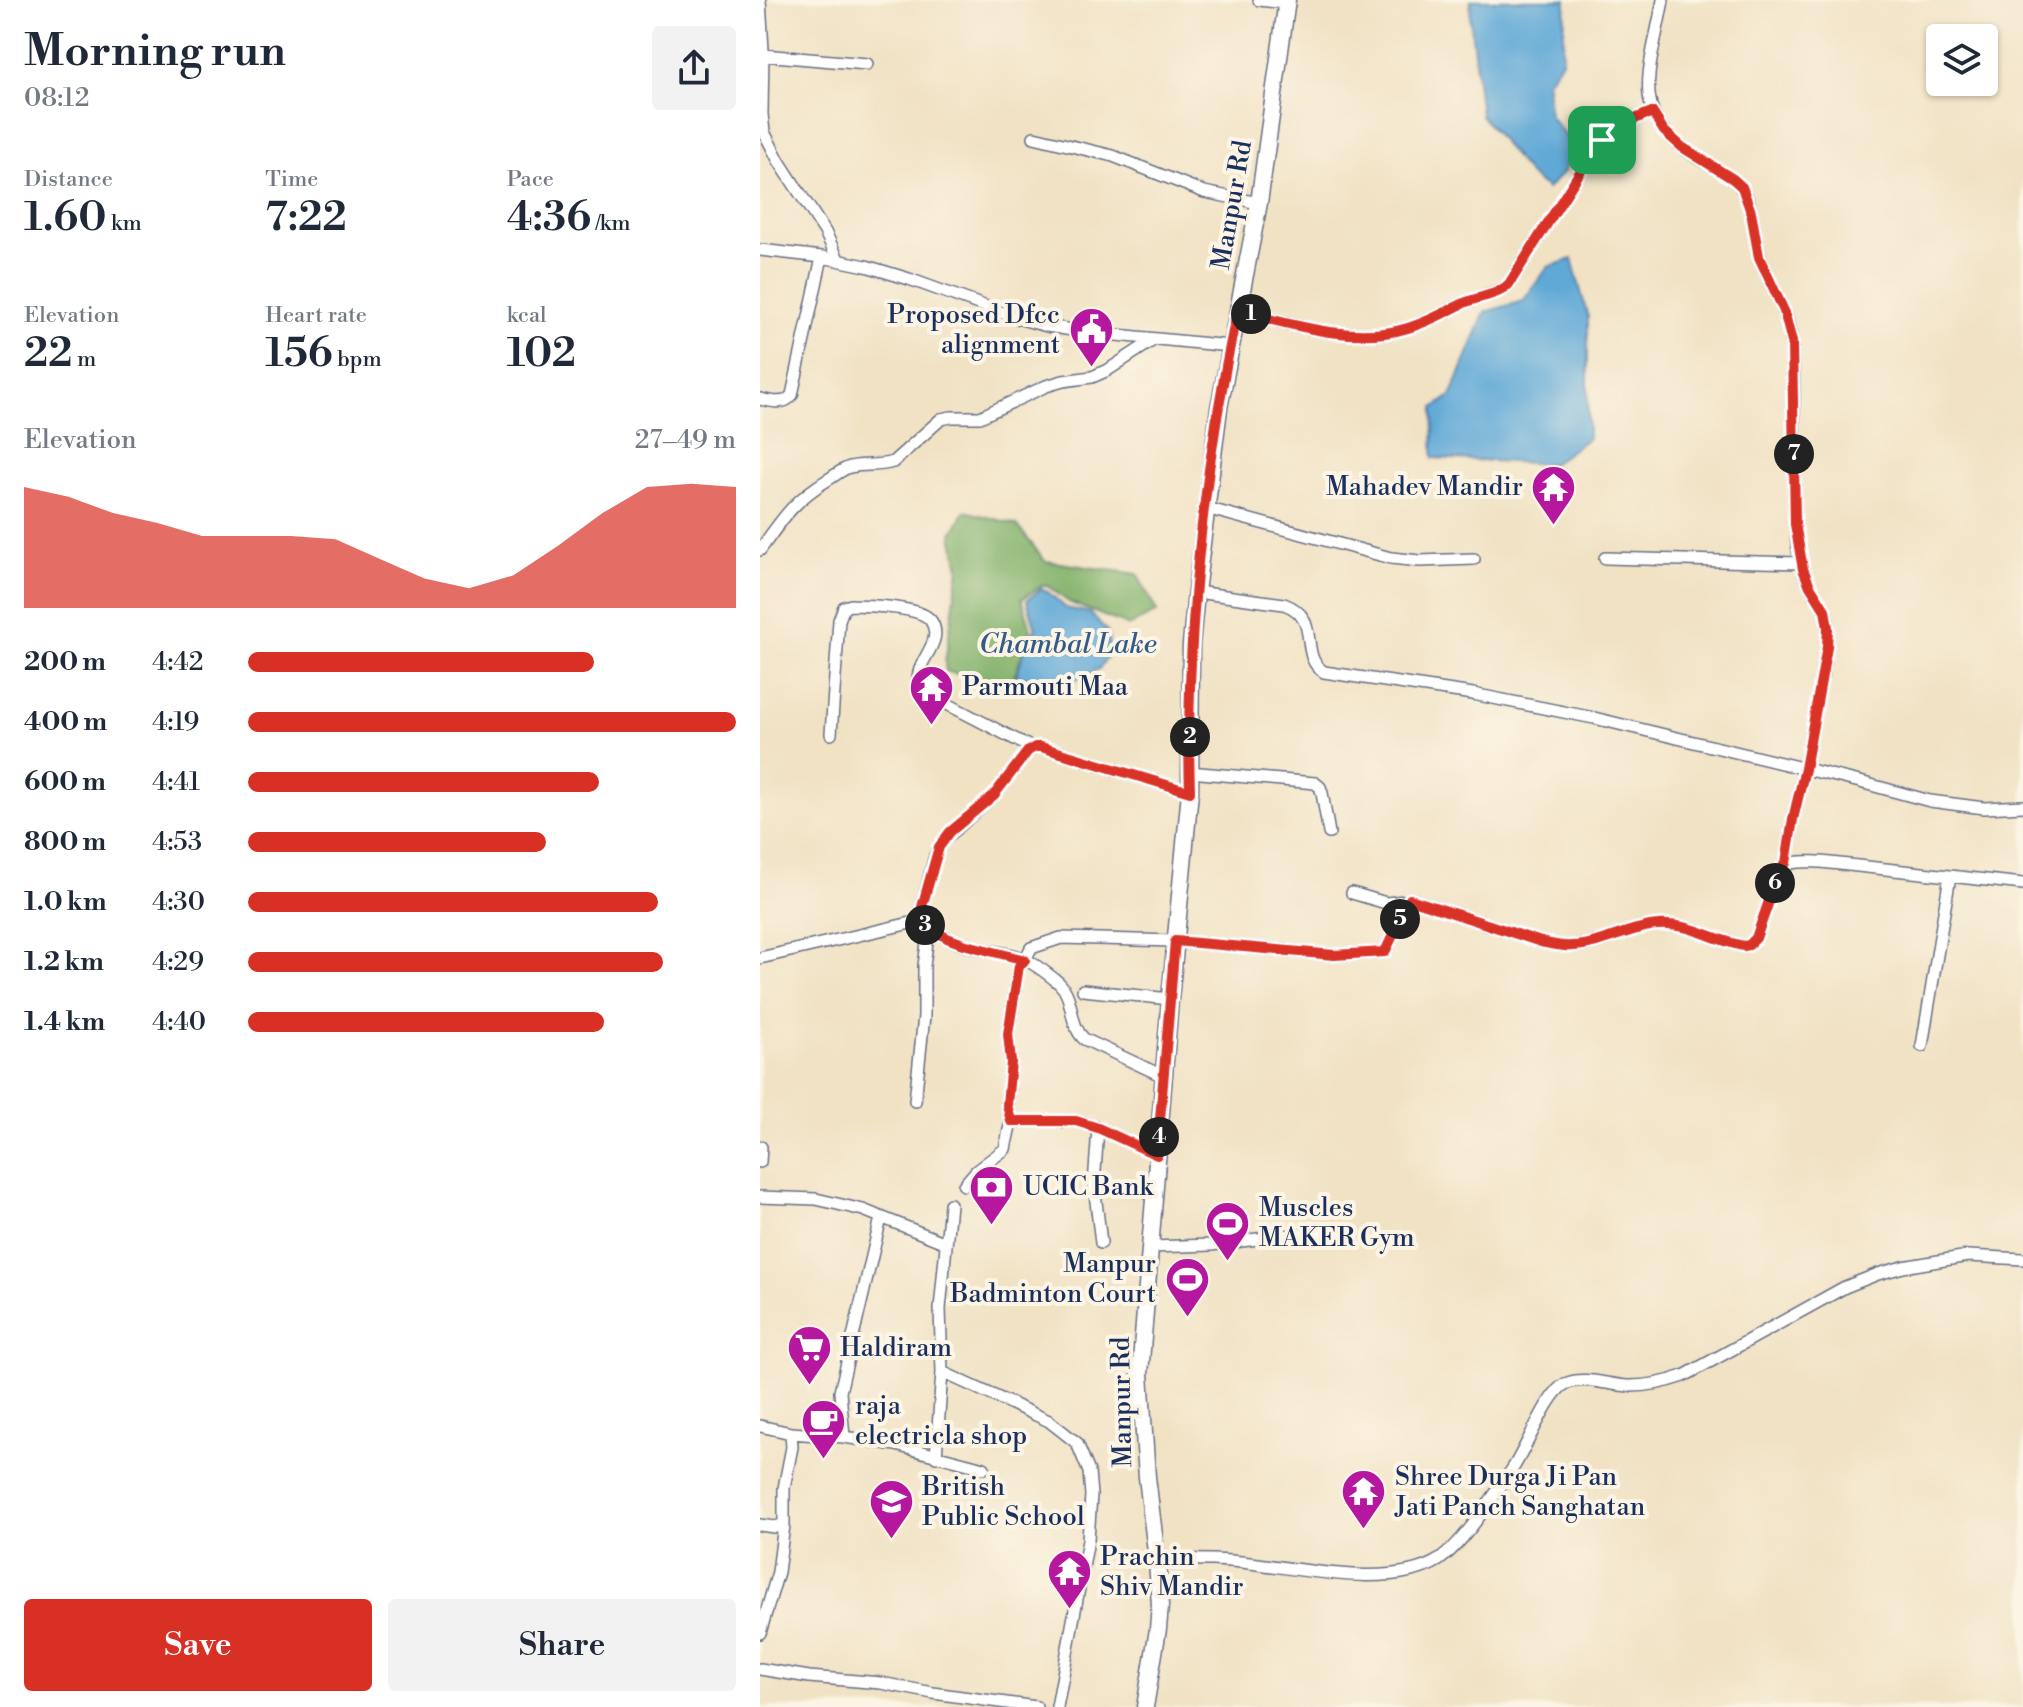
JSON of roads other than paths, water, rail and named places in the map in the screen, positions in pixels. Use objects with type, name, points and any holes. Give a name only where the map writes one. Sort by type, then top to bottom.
[{"type":"main road","name":"Manpur Rd","points":[[1145,1707],[1160,1605],[1140,1374],[1190,792],[1191,645],[1219,408],[1259,203],[1287,1]]},
{"type":"street","points":[[760,0],[764,132],[838,259]]},
{"type":"street","points":[[1259,0],[1287,1]]},
{"type":"street","points":[[1352,893],[1386,903],[1410,899],[1560,946],[1590,943],[1658,925],[1683,927],[1744,946],[1756,938],[1780,870],[1786,863],[1828,628],[1825,610],[1810,586],[1801,563],[1795,524],[1792,342],[1784,311],[1759,257],[1751,212],[1742,187],[1682,147],[1664,131],[1652,112],[1647,79],[1663,0]]},
{"type":"street","points":[[762,52],[867,64]]},
{"type":"street","points":[[1237,311],[1309,328],[1375,334],[1406,329],[1468,301],[1501,291],[1509,284],[1602,140],[1614,129],[1652,112]]},
{"type":"street","points":[[1034,137],[1113,156],[1204,192],[1259,203]]},
{"type":"street","points":[[760,250],[838,259],[909,279],[1047,326],[1230,346]]},
{"type":"street","points":[[760,399],[783,402],[792,395],[822,257]]},
{"type":"street","points":[[760,550],[802,497],[844,469],[893,462],[941,419],[980,417],[1046,386],[1092,377],[1155,339]]},
{"type":"street","points":[[1206,508],[1391,558],[1420,561],[1474,559]]},
{"type":"street","points":[[1605,558],[1801,563]]},
{"type":"street","points":[[1196,592],[1295,608],[1305,623],[1314,664],[1324,672],[1473,694],[1594,718],[1956,806],[2023,806]]},
{"type":"street","points":[[831,734],[839,620],[844,607],[851,605],[911,611],[925,614],[933,624],[935,637],[918,679],[930,695],[1032,748],[1041,747],[1190,792]]},
{"type":"street","points":[[760,958],[917,920],[935,856],[944,840],[994,795],[1032,748]]},
{"type":"street","points":[[1189,772],[1318,784],[1329,833]]},
{"type":"street","points":[[1786,863],[1821,862],[2023,884]]},
{"type":"street","points":[[1922,1046],[1950,876]]},
{"type":"street","points":[[964,1185],[976,1171],[1005,1149],[1011,1121],[1007,1105],[1011,1062],[1008,1034],[1019,966],[1031,948],[1061,938],[1175,941],[1334,955],[1385,952],[1410,899]]},
{"type":"street","points":[[917,920],[963,944],[1025,960],[1060,984],[1080,1036],[1165,1077]]},
{"type":"street","points":[[915,1101],[929,927]]},
{"type":"street","points":[[1083,990],[1170,999]]},
{"type":"street","points":[[1011,1121],[1076,1121],[1157,1155]]},
{"type":"street","points":[[1098,1128],[1094,1185],[1101,1243]]},
{"type":"street","points":[[760,1162],[761,1147]]},
{"type":"street","points":[[760,1197],[816,1199],[863,1210],[946,1243]]},
{"type":"street","points":[[936,1457],[942,1372],[940,1309],[950,1204]]},
{"type":"street","points":[[844,1437],[840,1392],[881,1218]]},
{"type":"street","points":[[1151,1247],[1211,1245],[1318,1233]]},
{"type":"street","points":[[1157,1560],[1228,1561],[1372,1576],[1422,1569],[1442,1558],[1465,1533],[1514,1466],[1556,1390],[1562,1385],[1579,1381],[1629,1386],[1670,1381],[1845,1287],[1878,1274],[1968,1256],[2023,1259]]},
{"type":"street","points":[[942,1372],[1049,1421],[1077,1443],[1089,1472],[1088,1540],[1057,1707]]},
{"type":"street","points":[[760,1426],[791,1433],[896,1445],[984,1468]]},
{"type":"street","points":[[760,1633],[778,1572],[791,1433]]},
{"type":"street","points":[[760,1525],[784,1525]]},
{"type":"street","points":[[760,1669],[881,1683],[1036,1707]]},
{"type":"water","points":[[1471,0],[1566,0],[1562,61],[1547,81],[1549,115],[1575,148],[1563,173],[1547,189],[1530,176],[1481,115],[1470,17]]},
{"type":"water","points":[[1572,259],[1588,317],[1588,438],[1552,464],[1433,458],[1434,408],[1451,396],[1485,312],[1523,301],[1548,267]]},
{"type":"water","name":"Chambal Lake","points":[[1041,589],[1066,608],[1090,613],[1108,632],[1110,653],[1099,669],[1064,689],[1016,675],[1031,634],[1036,629],[1027,600]]},
{"type":"place","name":"Proposed Dfcc alignment","points":[[1091,369]]},
{"type":"place","name":"Mahadev Mandir","points":[[1554,526]]},
{"type":"place","name":"Parmouti Maa","points":[[931,726]]},
{"type":"place","name":"UCIC Bank","points":[[992,1226]]},
{"type":"place","name":"Muscles MAKER Gym","points":[[1228,1262]]},
{"type":"place","name":"Manpur Badminton Court","points":[[1187,1318]]},
{"type":"place","name":"Haldiram","points":[[809,1387]]},
{"type":"place","name":"raja electricla shop","points":[[824,1460]]},
{"type":"place","name":"Shree Durga Ji Pan Jati Panch Sanghatan","points":[[1364,1531]]},
{"type":"place","name":"British Public School","points":[[891,1541]]},
{"type":"place","name":"Prachin Shiv Mandir","points":[[1069,1611]]}]
